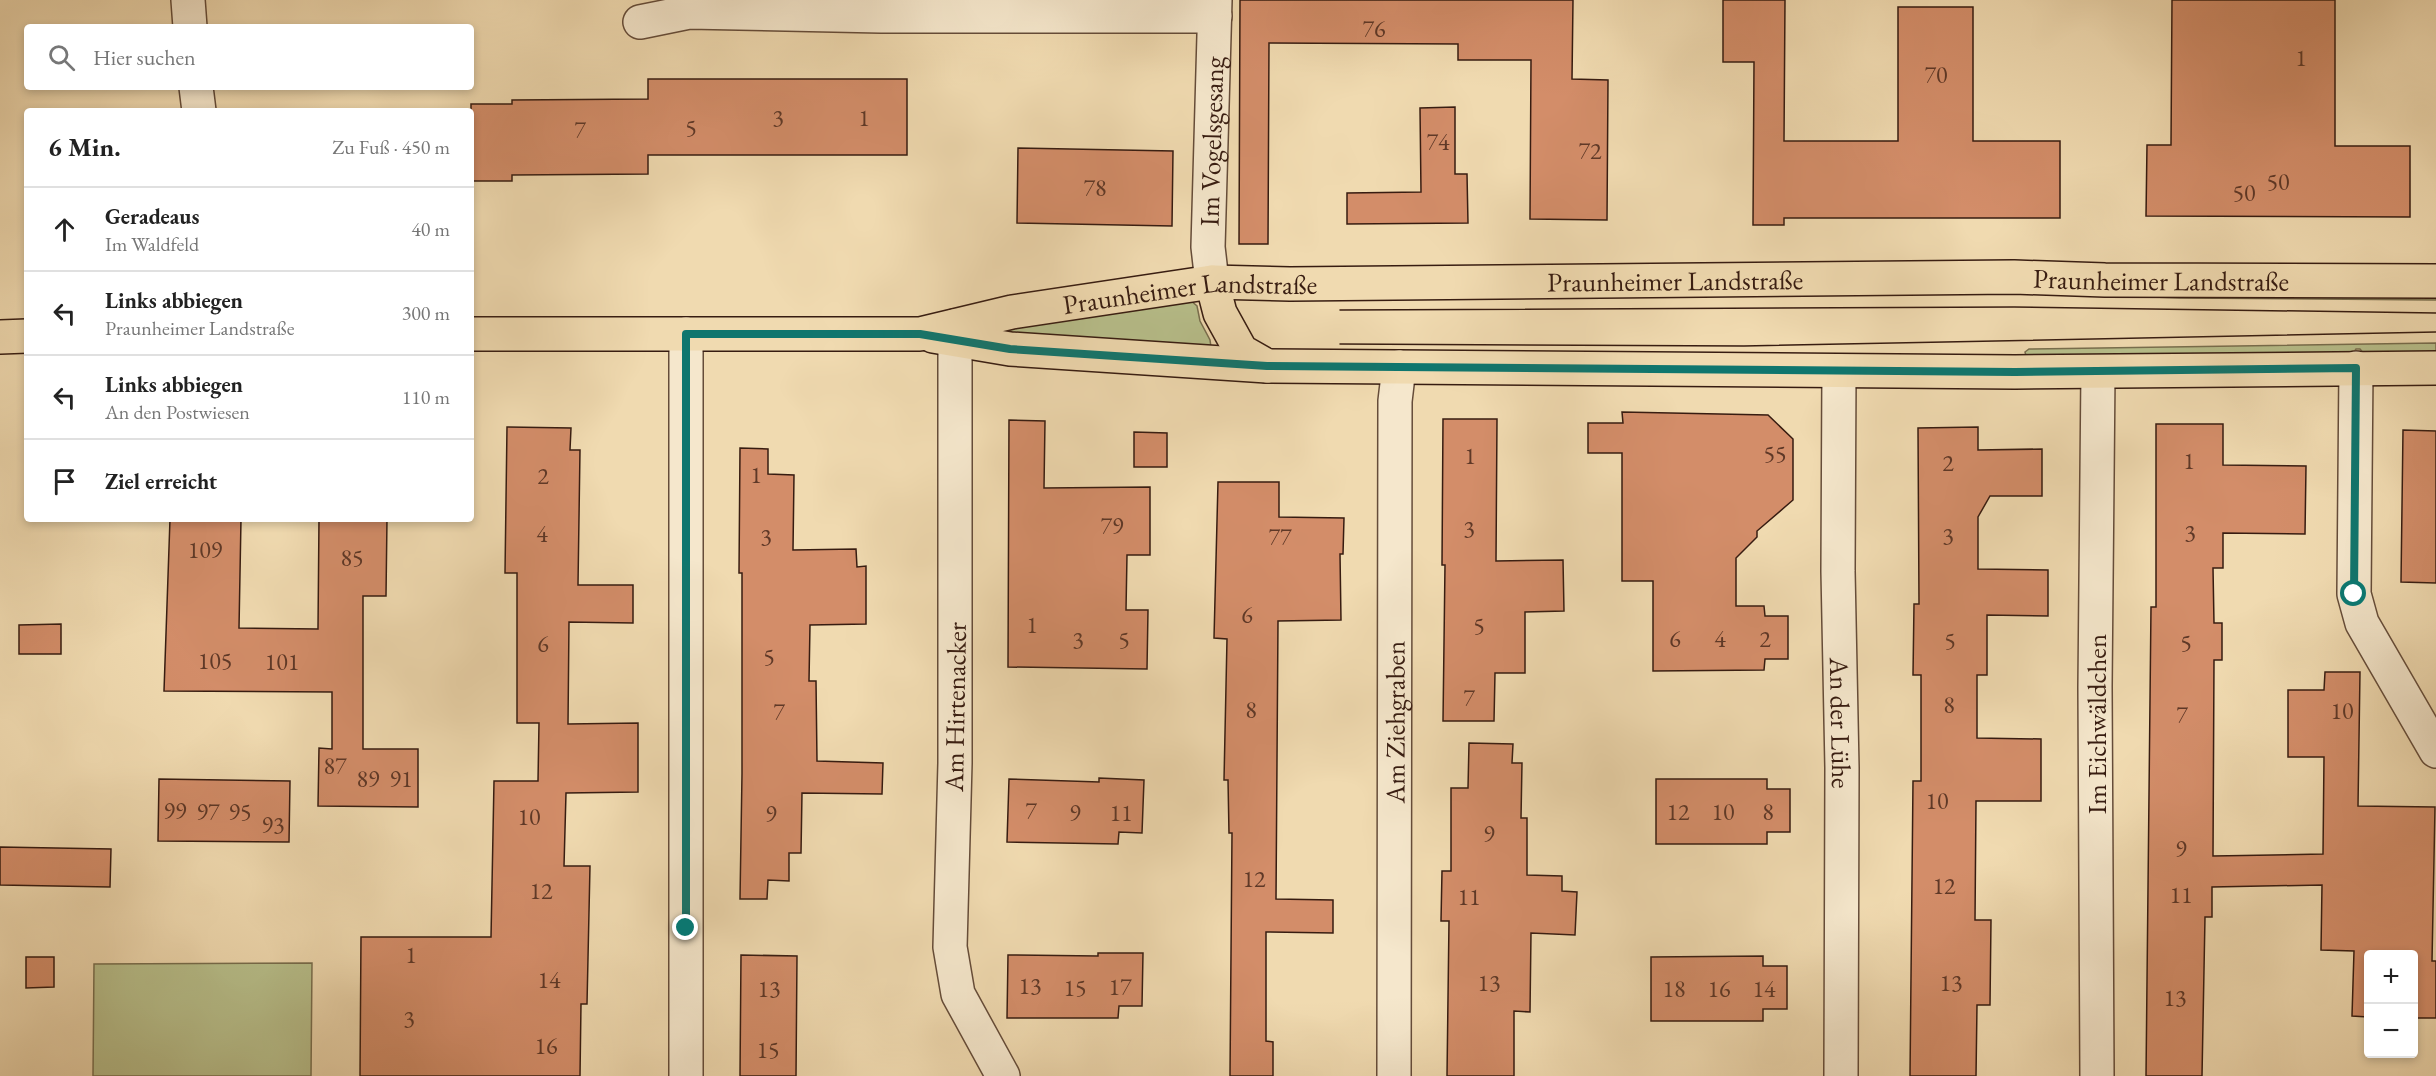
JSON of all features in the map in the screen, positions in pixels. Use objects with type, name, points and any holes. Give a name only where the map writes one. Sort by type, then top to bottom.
[{"type":"main road","name":"Praunheimer Landstraße","points":[[955,333],[1012,312],[1212,282],[1272,284],[2014,277],[2105,280],[2436,281]]},
{"type":"main road","points":[[1212,282],[1220,313],[1241,351],[1267,366]]},
{"type":"main road","name":"Praunheimer Landstraße","points":[[474,334],[955,333],[1010,349],[1267,366],[2098,372],[2436,368]]},
{"type":"main road","points":[[0,337],[24,336]]},
{"type":"street","points":[[188,0],[190,24]]},
{"type":"street","points":[[640,22],[726,6],[881,16],[1215,8]]},
{"type":"street","name":"Im Vogelsgesang","points":[[1212,282],[1208,247],[1215,8]]},
{"type":"street","points":[[196,90],[199,108]]},
{"type":"street","name":"Am Hirtenacker","points":[[955,333],[956,763],[950,947],[958,994],[1003,1076]]},
{"type":"street","points":[[686,334],[686,1076]]},
{"type":"street","name":"Am Ziehgraben","points":[[1394,1076],[1395,401],[1399,367]]},
{"type":"street","points":[[2356,368],[2354,594],[2362,623],[2436,751]]},
{"type":"street","name":"An der Lühe","points":[[1839,371],[1841,1076]]},
{"type":"street","name":"Im Eichwäldchen","points":[[2097,1076],[2095,687],[2098,372]]},
{"type":"green space","points":[[2436,292],[2436,300],[2180,298],[2039,293]]},
{"type":"green space","points":[[1190,300],[1197,306],[1200,321],[1210,340],[1211,347],[989,336],[989,324]]},
{"type":"green space","points":[[2436,343],[2436,356],[2365,355],[2360,349],[2356,349],[2352,355],[2026,356],[2025,352],[2029,349]]},
{"type":"green space","points":[[312,963],[311,1076],[93,1076],[94,964]]},
{"type":"building","points":[[1240,0],[1573,0],[1572,79],[1608,80],[1607,220],[1530,219],[1531,60],[1458,60],[1458,44],[1269,43],[1268,244],[1239,244]]},
{"type":"building","points":[[1723,0],[1785,0],[1784,141],[1898,141],[1898,7],[1973,7],[1973,141],[2060,141],[2060,218],[1784,218],[1784,225],[1753,225],[1754,62],[1723,62]]},
{"type":"building","points":[[2172,0],[2335,0],[2335,146],[2410,146],[2410,217],[2146,216],[2147,145],[2171,145]]},
{"type":"building","points":[[648,79],[907,79],[907,155],[648,155],[648,174],[512,175],[512,181],[474,181],[474,108],[471,108],[471,104],[512,104],[512,100],[648,99]]},
{"type":"building","points":[[1455,107],[1455,174],[1467,174],[1468,223],[1347,224],[1347,193],[1421,192],[1420,108]]},
{"type":"building","points":[[1018,148],[1173,151],[1172,226],[1017,223]]},
{"type":"building","points":[[1622,412],[1768,415],[1793,439],[1793,500],[1757,531],[1757,537],[1736,558],[1736,606],[1764,606],[1765,616],[1788,616],[1788,659],[1765,659],[1764,670],[1653,671],[1653,581],[1622,581],[1622,453],[1588,453],[1588,423],[1623,423]]},
{"type":"building","points":[[1443,419],[1497,419],[1496,561],[1563,560],[1564,611],[1525,612],[1525,673],[1495,673],[1494,721],[1443,721],[1445,565],[1442,565]]},
{"type":"building","points":[[1009,420],[1045,421],[1044,488],[1150,487],[1150,555],[1127,555],[1126,610],[1148,610],[1147,669],[1008,667]]},
{"type":"building","points":[[2156,424],[2223,424],[2223,465],[2306,466],[2305,534],[2223,533],[2223,568],[2213,568],[2214,623],[2222,623],[2222,660],[2214,660],[2213,856],[2323,854],[2324,757],[2288,757],[2288,690],[2324,690],[2325,672],[2360,672],[2358,806],[2435,807],[2432,961],[2436,961],[2436,1018],[2418,1018],[2418,950],[2364,950],[2364,1017],[2352,1016],[2354,951],[2321,950],[2322,885],[2212,887],[2212,917],[2205,917],[2202,1076],[2146,1076],[2151,607],[2156,607]]},
{"type":"building","points":[[507,427],[571,428],[570,450],[580,450],[578,585],[633,585],[633,623],[569,622],[568,724],[638,723],[638,792],[566,793],[564,866],[590,866],[587,1004],[581,1004],[580,1076],[360,1076],[361,937],[491,937],[494,781],[538,781],[539,723],[517,723],[517,573],[505,573]]},
{"type":"building","points":[[1978,427],[1978,450],[2042,449],[2042,496],[1990,496],[1978,517],[1978,569],[2048,570],[2048,616],[1987,615],[1987,675],[1977,675],[1977,738],[2041,739],[2041,801],[1976,801],[1975,920],[1991,920],[1990,1005],[1977,1005],[1976,1076],[1910,1076],[1913,781],[1921,781],[1921,675],[1913,675],[1914,604],[1919,604],[1918,428]]},
{"type":"building","points":[[2403,430],[2436,431],[2436,583],[2401,582]]},
{"type":"building","points":[[1134,432],[1167,433],[1167,467],[1134,467]]},
{"type":"building","points":[[740,448],[768,449],[768,474],[794,475],[793,550],[856,549],[857,567],[866,566],[866,624],[810,625],[809,681],[816,681],[817,761],[883,763],[882,794],[802,793],[801,853],[789,853],[789,881],[768,880],[767,899],[740,899],[742,573],[739,573]]},
{"type":"building","points":[[1218,482],[1279,482],[1279,517],[1344,518],[1343,554],[1340,554],[1341,620],[1278,621],[1276,899],[1333,900],[1333,933],[1266,932],[1266,1041],[1273,1042],[1273,1076],[1230,1076],[1232,833],[1229,833],[1228,780],[1224,780],[1227,639],[1214,638]]},
{"type":"building","points":[[170,522],[241,522],[239,628],[318,629],[319,522],[387,522],[386,596],[363,596],[363,749],[418,749],[418,807],[318,806],[319,748],[332,749],[332,692],[164,691]]},
{"type":"building","points":[[61,624],[61,654],[19,654],[19,625]]},
{"type":"building","points":[[1469,743],[1513,744],[1512,763],[1522,763],[1521,818],[1527,818],[1527,875],[1562,876],[1562,891],[1577,892],[1575,935],[1531,933],[1530,1012],[1514,1011],[1514,1076],[1447,1076],[1449,921],[1441,921],[1442,871],[1451,871],[1451,788],[1468,788]]},
{"type":"building","points":[[1099,778],[1144,780],[1142,833],[1119,832],[1118,844],[1007,842],[1009,779],[1099,782]]},
{"type":"building","points":[[159,779],[290,781],[289,842],[158,841]]},
{"type":"building","points":[[1656,779],[1767,779],[1767,789],[1790,789],[1790,832],[1767,832],[1767,844],[1656,844]]},
{"type":"building","points":[[0,847],[111,849],[110,887],[0,885]]},
{"type":"building","points":[[1098,953],[1143,953],[1142,1006],[1119,1006],[1118,1018],[1007,1018],[1008,955],[1098,956]]},
{"type":"building","points":[[741,955],[797,956],[796,1076],[740,1076]]},
{"type":"building","points":[[1763,956],[1763,966],[1787,966],[1787,1009],[1763,1009],[1763,1021],[1651,1021],[1651,957]]},
{"type":"building","points":[[26,957],[54,957],[54,987],[26,988]]},
{"type":"tram line","points":[[1340,310],[2014,307],[2436,313]]},
{"type":"tram line","points":[[1340,344],[1744,346],[2436,332]]},
{"type":"route","points":[[686,928],[684,400],[686,334],[920,334],[1010,349],[1267,366],[2015,372],[2356,368],[2354,594]]}]
